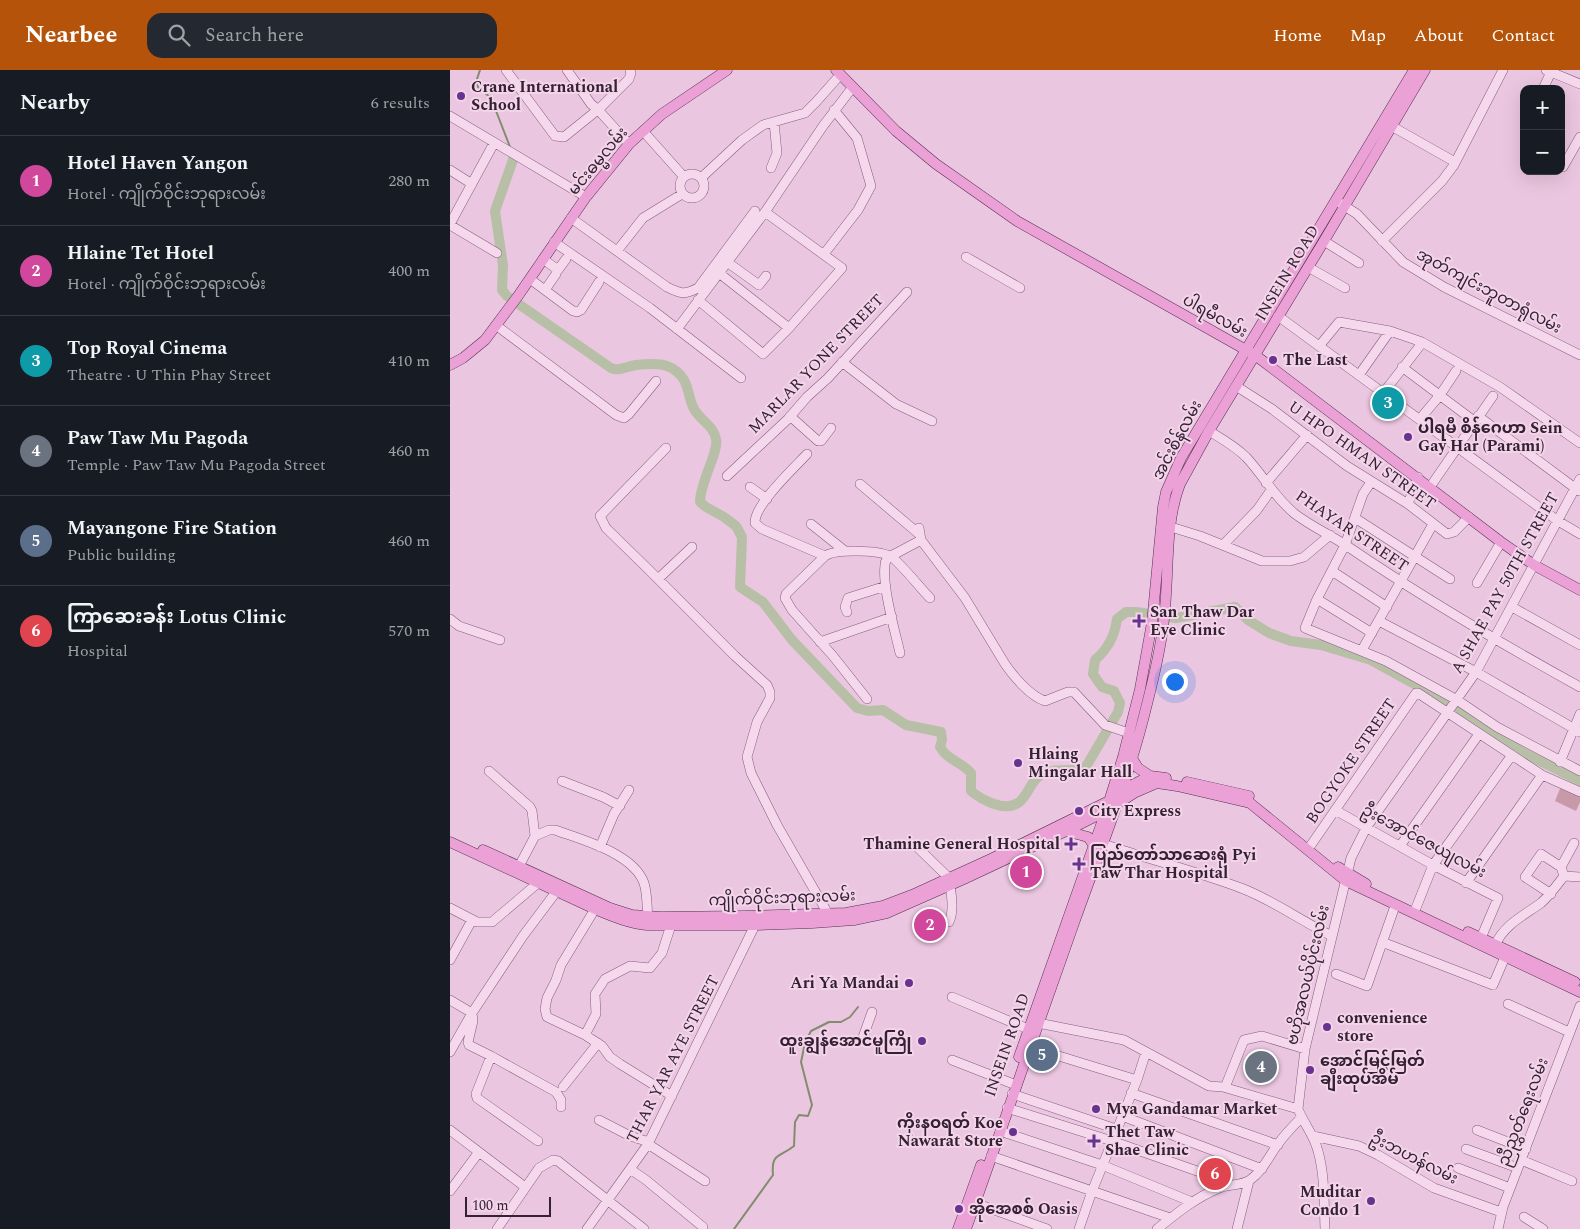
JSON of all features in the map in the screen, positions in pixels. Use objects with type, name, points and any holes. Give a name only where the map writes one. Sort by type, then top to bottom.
[{"type":"main road","name":"မင်းဓမ္မလမ်း","points":[[497,326],[586,197],[629,144],[662,114],[727,70]]},
{"type":"main road","name":"အင်းစိန်လမ်း","points":[[1388,125],[1414,70]]},
{"type":"main road","name":"အင်းစိန်လမ်း","points":[[1111,805],[1123,790],[1147,704],[1163,624],[1165,610],[1162,507],[1166,492],[1181,458],[1250,353],[1388,125],[1425,70]]},
{"type":"main road","name":"ပါရမီလမ်း","points":[[838,73],[896,131],[936,164],[1017,221],[1250,353],[1418,477],[1501,542],[1534,565],[1580,590]]},
{"type":"main road","name":"INSEIN ROAD","points":[[1250,353],[1278,316],[1324,242],[1341,203]]},
{"type":"main road","points":[[450,365],[463,358],[485,340],[497,326]]},
{"type":"main road","name":"အင်းစိန်လမ်း","points":[[1084,870],[1098,844],[1111,805],[1140,689],[1164,544],[1171,527],[1176,493],[1209,431],[1236,386],[1250,353]]},
{"type":"main road","points":[[1132,758],[1138,768],[1150,776],[1214,786],[1253,797],[1346,877]]},
{"type":"main road","points":[[1123,790],[1150,776]]},
{"type":"main road","points":[[1111,805],[1157,783],[1250,803],[1346,877],[1493,947],[1580,984]]},
{"type":"main road","name":"ကျိုက်ဝိုင်းဘုရားလမ်း","points":[[950,882],[1111,805]]},
{"type":"main road","name":"ကျိုက်ဝိုင်းဘုရားလမ်း","points":[[450,835],[617,919],[648,921],[830,918],[883,906],[950,882],[1066,831],[1111,805]]},
{"type":"main road","points":[[1013,1087],[1026,1046],[1038,1023],[1088,884],[1098,844],[1088,837],[1066,831]]},
{"type":"main road","name":"ကျိုက်ဝိုင်းဘုရားလမ်း","points":[[450,842],[518,869],[538,883],[558,888],[648,921],[671,925],[755,920]]},
{"type":"main road","name":"INSEIN ROAD","points":[[1026,1046],[1028,1029],[1084,870]]},
{"type":"main road","points":[[1406,907],[1481,938],[1505,957],[1580,992]]},
{"type":"main road","name":"INSEIN ROAD","points":[[962,1228],[975,1203],[1013,1087]]},
{"type":"main road","name":"INSEIN ROAD","points":[[962,1228],[1013,1087]]},
{"type":"street","points":[[506,70],[555,136],[564,138],[598,110],[629,79],[630,70]]},
{"type":"street","points":[[567,70],[591,104],[629,144]]},
{"type":"street","points":[[1382,241],[1442,181],[1455,162],[1503,70]]},
{"type":"street","points":[[1544,85],[1548,71],[1580,84]]},
{"type":"street","points":[[701,178],[742,140],[763,125],[805,113],[838,73]]},
{"type":"street","points":[[676,329],[765,212],[834,110],[852,88]]},
{"type":"street","points":[[824,254],[858,210],[871,186],[857,138],[834,110]]},
{"type":"street","points":[[450,116],[586,197]]},
{"type":"street","points":[[771,168],[777,153],[774,122]]},
{"type":"street","points":[[1388,125],[1455,162]]},
{"type":"street","points":[[643,131],[684,177]]},
{"type":"street","points":[[1565,163],[1580,137]]},
{"type":"street","points":[[494,143],[450,224],[496,253]]},
{"type":"street","points":[[450,170],[472,184]]},
{"type":"street","points":[[690,174],[701,178],[704,185],[702,193],[698,197],[691,199],[682,194],[680,187],[684,177],[690,174]]},
{"type":"street","points":[[617,250],[643,218],[682,194]]},
{"type":"street","name":"အုတ်ကျင်းဘူတာရုံလမ်း","points":[[1341,203],[1357,214],[1403,262],[1444,287],[1580,355]]},
{"type":"street","points":[[571,218],[667,286],[681,293],[698,288],[755,211]]},
{"type":"street","points":[[698,300],[763,354],[789,328],[842,268],[765,212]]},
{"type":"street","points":[[554,242],[650,308],[741,378]]},
{"type":"street","points":[[1324,242],[1359,263]]},
{"type":"street","points":[[966,257],[1020,288]]},
{"type":"street","points":[[543,259],[558,270],[566,259]]},
{"type":"street","points":[[727,262],[758,285],[761,284],[766,276]]},
{"type":"street","points":[[1308,268],[1345,288]]},
{"type":"street","points":[[719,273],[789,328]]},
{"type":"street","points":[[545,290],[556,274]]},
{"type":"street","points":[[530,279],[577,312],[581,310],[599,282]]},
{"type":"street","name":"MARLAR YONE STREET","points":[[727,476],[790,416],[907,292]]},
{"type":"street","points":[[1278,316],[1558,521],[1580,534]]},
{"type":"street","points":[[1320,346],[1339,322],[1390,331],[1422,342],[1500,387],[1580,443]]},
{"type":"street","points":[[497,326],[616,415],[624,418],[656,381]]},
{"type":"street","points":[[1359,375],[1390,331]]},
{"type":"street","points":[[1384,392],[1419,347]]},
{"type":"street","points":[[842,362],[896,404],[932,421]]},
{"type":"street","points":[[1402,367],[1577,490]]},
{"type":"street","points":[[1420,419],[1456,371]]},
{"type":"street","name":"U HPO HMAN STREET","points":[[1236,386],[1272,409],[1371,482],[1408,504],[1449,534],[1454,532],[1469,516]]},
{"type":"street","points":[[1430,487],[1493,396]]},
{"type":"street","points":[[790,416],[818,441],[831,428]]},
{"type":"street","name":"PHAYAR STREET","points":[[1209,431],[1235,447],[1245,456],[1268,486],[1294,513],[1400,582],[1580,687]]},
{"type":"street","points":[[1223,545],[1252,515],[1268,486],[1307,436]]},
{"type":"street","points":[[666,448],[600,516],[606,528],[735,656],[767,685],[770,698],[757,722],[747,758],[777,825],[830,918]]},
{"type":"street","points":[[807,454],[772,491],[756,515],[755,523],[758,527],[825,556]]},
{"type":"street","points":[[1408,504],[1418,477]]},
{"type":"street","name":"A SHAE PAY 50TH STREET","points":[[1366,828],[1476,672],[1558,521],[1577,490],[1580,479]]},
{"type":"street","points":[[1371,482],[1363,494],[1345,545],[1317,599],[1305,628],[1386,661],[1497,727],[1580,771]]},
{"type":"street","points":[[860,484],[920,534],[965,598],[1010,672],[1032,694],[1045,702],[1068,692],[1074,692],[1105,725],[1129,733]]},
{"type":"street","points":[[750,487],[767,499]]},
{"type":"street","points":[[1355,518],[1450,579]]},
{"type":"street","points":[[811,524],[845,551]]},
{"type":"street","points":[[1362,650],[1433,524]]},
{"type":"street","points":[[1171,527],[1262,561],[1290,561],[1304,557],[1330,535]]},
{"type":"street","points":[[900,653],[886,586],[884,564],[891,556],[920,534]]},
{"type":"street","points":[[1477,583],[1501,542]]},
{"type":"street","points":[[658,579],[692,547]]},
{"type":"street","points":[[867,699],[834,656],[792,610],[785,598],[786,594],[825,556],[834,552],[845,551],[878,553],[891,556],[930,598]]},
{"type":"street","points":[[1332,572],[1387,607]]},
{"type":"street","points":[[847,612],[845,607],[848,598],[886,586]]},
{"type":"street","points":[[1317,599],[1372,633]]},
{"type":"street","points":[[1512,607],[1580,645]]},
{"type":"street","points":[[820,642],[892,617]]},
{"type":"street","points":[[450,619],[458,626],[500,640]]},
{"type":"street","points":[[1379,621],[1476,672],[1577,731]]},
{"type":"street","name":"BOGYOKE STREET","points":[[1311,845],[1416,693],[1448,712]]},
{"type":"street","points":[[1448,712],[1542,775],[1580,792]]},
{"type":"street","points":[[1560,762],[1577,731],[1580,714]]},
{"type":"street","points":[[1400,846],[1479,734]]},
{"type":"street","points":[[1336,974],[1367,986],[1382,942],[1433,865],[1512,755]]},
{"type":"street","points":[[489,771],[530,807],[532,811],[535,836],[518,869]]},
{"type":"street","points":[[1466,882],[1542,775]]},
{"type":"street","points":[[562,781],[603,797],[620,806]]},
{"type":"street","points":[[600,847],[611,822],[629,790]]},
{"type":"street","name":"ဦးအောင်ဇေယျလမ်း","points":[[1336,810],[1433,865],[1498,898],[1481,938]]},
{"type":"street","name":"ဗဟိုအလယ်ပိုင်းလမ်း","points":[[1325,1229],[1322,1171],[1318,1151],[1313,1136],[1301,1118],[1298,1109],[1305,1049],[1346,877],[1351,858],[1366,828]]},
{"type":"street","points":[[535,836],[549,830],[555,830],[600,847],[627,861],[644,883],[648,921]]},
{"type":"street","points":[[1493,947],[1509,924],[1542,902],[1550,894],[1563,872],[1574,843]]},
{"type":"street","points":[[1098,844],[1241,888],[1269,900],[1306,923],[1332,936]]},
{"type":"street","points":[[915,845],[950,882],[952,915],[949,922]]},
{"type":"street","points":[[1550,894],[1526,877],[1541,854],[1563,872],[1580,877]]},
{"type":"street","points":[[450,908],[477,922],[492,922],[538,883]]},
{"type":"street","points":[[450,1051],[472,1013],[523,936],[558,888]]},
{"type":"street","points":[[595,909],[561,965],[556,980],[549,992],[545,1009],[547,1017],[586,1035],[598,1043],[610,1057],[672,1096]]},
{"type":"street","points":[[450,960],[472,920]]},
{"type":"street","name":"THAR YAR AYE STREET","points":[[587,1229],[649,1143],[755,920]]},
{"type":"street","points":[[586,1035],[596,1014],[595,994],[600,984],[607,977],[630,966],[650,968],[662,953],[671,925]]},
{"type":"street","points":[[1382,942],[1493,985],[1505,957]]},
{"type":"street","points":[[952,997],[1028,1029]]},
{"type":"street","points":[[450,1000],[472,1013]]},
{"type":"street","points":[[1508,1004],[1569,1032]]},
{"type":"street","name":"ညီညွှတ်ရေးလမ်း","points":[[1498,1229],[1501,1212],[1580,1006]]},
{"type":"street","points":[[862,1040],[872,1012]]},
{"type":"street","points":[[472,1013],[473,1021],[468,1043],[556,1092],[561,1100],[561,1107]]},
{"type":"street","points":[[1038,1023],[1124,1040],[1209,1086],[1224,1086],[1298,1109]]},
{"type":"street","points":[[1224,1086],[1244,1040],[1262,1036],[1305,1049]]},
{"type":"street","points":[[564,1087],[598,1043]]},
{"type":"street","points":[[1026,1046],[1137,1080]]},
{"type":"street","points":[[1079,1229],[1146,1052]]},
{"type":"street","points":[[491,1056],[476,1094],[477,1098],[538,1141]]},
{"type":"street","points":[[952,1060],[1116,1129]]},
{"type":"street","points":[[1131,1093],[1278,1145]]},
{"type":"street","points":[[1007,1108],[1112,1141],[1214,1177],[1228,1185]]},
{"type":"street","points":[[1122,1116],[1262,1169]]},
{"type":"street","points":[[1157,1229],[1192,1202],[1228,1185],[1249,1181],[1262,1169],[1291,1128],[1301,1118]]},
{"type":"street","points":[[599,1120],[630,1136],[649,1143],[705,1181]]},
{"type":"street","points":[[450,1130],[525,1187]]},
{"type":"street","points":[[1477,1130],[1526,1149]]},
{"type":"street","points":[[1000,1131],[1102,1166],[1192,1202]]},
{"type":"street","name":"ဦးဘဟန်လမ်း","points":[[1313,1136],[1359,1146],[1434,1188],[1501,1212]]},
{"type":"street","points":[[1466,1149],[1572,1181]]},
{"type":"street","points":[[450,1192],[479,1152]]},
{"type":"street","points":[[991,1156],[1170,1218]]},
{"type":"street","points":[[497,1229],[539,1168],[553,1160],[558,1161],[644,1229]]},
{"type":"street","points":[[1458,1168],[1510,1188]]},
{"type":"street","points":[[630,1169],[702,1227]]},
{"type":"street","points":[[1236,1229],[1249,1181]]},
{"type":"street","points":[[975,1203],[1047,1229]]},
{"type":"street","points":[[1524,1217],[1543,1229]]},
{"type":"shaded area","points":[[1561,786],[1580,796],[1580,802],[1576,811],[1555,801]]},
{"type":"waterway","points":[[480,70],[476,82],[478,87],[491,98],[510,147]]},
{"type":"waterway","points":[[514,157],[495,211],[503,265],[502,290],[507,296],[611,368],[660,364],[672,368],[681,376],[686,383],[694,409],[715,434],[715,452],[703,486],[700,502],[736,526],[742,537],[740,587],[763,602],[792,640],[857,708],[868,711],[883,710],[906,725],[941,732],[942,740],[940,747],[947,755],[971,773],[971,791],[981,798],[1000,806],[1012,805],[1022,800],[1037,778],[1042,774],[1055,770],[1082,770],[1087,765],[1118,712],[1120,703],[1114,691],[1102,687],[1093,674],[1095,660],[1110,641],[1115,631],[1117,619],[1126,612],[1176,618],[1235,607],[1248,620],[1269,633],[1291,641],[1321,645],[1371,660],[1440,698],[1524,753],[1580,781]]},
{"type":"waterway","points":[[734,1229],[773,1175],[775,1159],[794,1146],[795,1122],[799,1115],[808,1116],[812,1105],[801,1062],[805,1043],[811,1031],[829,1022],[841,1022],[850,1017],[858,1007]]},
{"type":"place","name":"Crane International School","points":[[461,96]]},
{"type":"place","name":"The Last","points":[[1273,360]]},
{"type":"place","name":"Top Royal Cinema","points":[[1388,403]]},
{"type":"place","name":"ပါရမီ စိန်ဂေဟာ Sein Gay Har (Parami)","points":[[1408,437]]},
{"type":"place","name":"San Thaw Dar Eye Clinic","points":[[1139,621]]},
{"type":"place","name":"Hlaing Mingalar Hall","points":[[1018,763]]},
{"type":"place","name":"City Express","points":[[1079,811]]},
{"type":"place","name":"Thamine General Hospital","points":[[1071,844]]},
{"type":"place","name":"ပြည်တော်သာဆေးရုံ Pyi Taw Thar Hospital","points":[[1079,864]]},
{"type":"place","name":"Hotel Haven Yangon","points":[[1026,872]]},
{"type":"place","name":"Hlaine Tet Hotel","points":[[930,925]]},
{"type":"place","name":"Ari Ya Mandai","points":[[909,983]]},
{"type":"place","name":"convenience store","points":[[1327,1027]]},
{"type":"place","name":"ထူးချွန်အောင်မူကြို","points":[[922,1041]]},
{"type":"place","name":"Mayangone Fire Station","points":[[1042,1055]]},
{"type":"place","name":"Paw Taw Mu Pagoda","points":[[1261,1067]]},
{"type":"place","name":"အောင်မြင့်မြတ် ချီးထုပ်အိမ်","points":[[1310,1070]]},
{"type":"place","name":"Mya Gandamar Market","points":[[1096,1109]]},
{"type":"place","name":"ကိုးနဝရတ် Koe Nawarat Store","points":[[1013,1132]]},
{"type":"place","name":"Thet Taw Shae Clinic","points":[[1094,1141]]},
{"type":"place","name":"ကြာဆေးခန်း Lotus Clinic","points":[[1215,1174]]},
{"type":"place","name":"Muditar Condo 1","points":[[1371,1201]]},
{"type":"place","name":"အိုအေစစ် Oasis","points":[[959,1209]]}]
